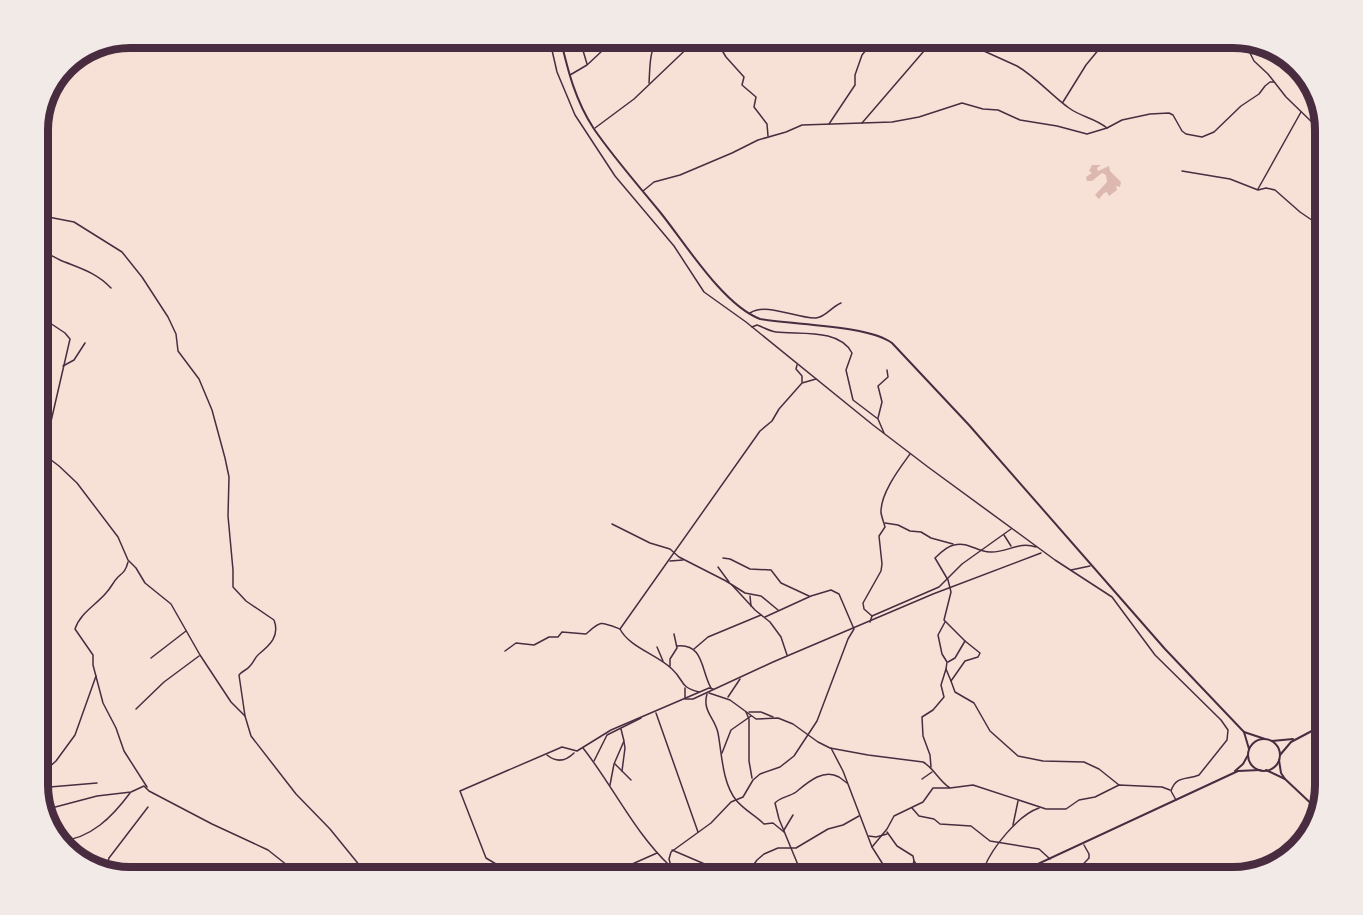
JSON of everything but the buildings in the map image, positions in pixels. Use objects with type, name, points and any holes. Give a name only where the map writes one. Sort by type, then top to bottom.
[{"type":"main road","points":[[562,48],[580,105],[594,129],[642,192],[734,303],[749,314],[768,320],[871,333],[885,337],[892,343],[969,425],[1091,566],[1244,732],[1251,764],[1260,770]]},
{"type":"main road","points":[[1033,867],[1233,773],[1242,770],[1272,768],[1286,746],[1315,729]]},
{"type":"main road","points":[[1244,732],[1271,741],[1299,737]]},
{"type":"main road","points":[[1233,773],[1243,764],[1253,743],[1265,739]]},
{"type":"main road","points":[[1271,741],[1276,745],[1281,773],[1312,805]]},
{"type":"main road","points":[[1266,770],[1285,779]]},
{"type":"street","points":[[551,48],[556,72],[567,99],[615,176],[678,252],[704,292],[752,327],[884,434],[1043,552],[1112,597],[1138,629],[1149,647],[1221,720],[1228,730],[1227,740],[1199,775],[1180,778],[1173,784],[1171,791]]},
{"type":"street","points":[[582,48],[587,65]]},
{"type":"street","points":[[569,75],[587,65],[606,48]]},
{"type":"street","points":[[649,84],[654,48]]},
{"type":"street","points":[[720,48],[744,76],[742,85],[756,97],[754,107],[767,124],[768,136]]},
{"type":"street","points":[[829,124],[855,85],[855,75],[862,55],[868,48]]},
{"type":"street","points":[[862,123],[927,48]]},
{"type":"street","points":[[979,48],[1026,72],[1076,113],[1096,120],[1107,128]]},
{"type":"street","points":[[1063,103],[1086,65],[1100,48]]},
{"type":"street","points":[[594,129],[634,99],[686,50]]},
{"type":"street","points":[[1248,50],[1252,58],[1286,97],[1314,124]]},
{"type":"street","points":[[642,192],[654,182],[691,171],[768,136],[786,132],[802,124],[898,122],[964,103],[978,108],[1000,111],[1020,120],[1060,126],[1087,134],[1107,128],[1122,120],[1150,114],[1169,113],[1173,115],[1182,131],[1195,137],[1202,137],[1214,132],[1241,106],[1259,94],[1264,86],[1274,82]]},
{"type":"street","points":[[1258,190],[1301,111]]},
{"type":"street","points":[[1182,171],[1230,179],[1258,190],[1266,188],[1275,190],[1315,222]]},
{"type":"street","points":[[48,216],[74,222],[124,254],[168,317],[176,334],[179,352],[200,381],[213,413],[228,470],[232,587],[276,624],[276,633],[270,645],[260,653],[249,668],[239,675],[245,716],[251,736],[296,794],[330,829],[360,867]]},
{"type":"street","points":[[48,254],[84,268],[104,280],[111,288]]},
{"type":"street","points":[[749,314],[762,309],[818,318],[841,303]]},
{"type":"street","points":[[48,322],[69,337],[48,433]]},
{"type":"street","points":[[752,327],[758,325],[776,332],[830,337],[842,341],[852,353],[846,370],[853,400],[878,419],[884,434]]},
{"type":"street","points":[[63,366],[74,360],[85,343]]},
{"type":"street","points":[[797,364],[796,369],[802,376],[802,383]]},
{"type":"street","points":[[878,419],[882,402],[878,386],[888,377],[887,369]]},
{"type":"street","points":[[620,629],[760,431],[773,419],[778,409],[802,383],[817,379]]},
{"type":"street","points":[[872,616],[864,609],[862,603],[882,567],[879,536],[885,528],[881,510],[884,497],[895,473],[910,453]]},
{"type":"street","points":[[48,459],[59,466],[80,487],[118,537],[128,560],[147,585],[169,601],[200,655],[231,702],[245,716]]},
{"type":"street","points":[[884,523],[898,525],[910,531],[921,532],[931,538],[954,544],[969,545],[981,551],[996,552],[1025,545],[1038,548]]},
{"type":"street","points":[[612,524],[650,543],[668,548],[684,560],[749,595],[761,596],[778,611]]},
{"type":"street","points":[[869,622],[872,616],[934,590],[948,580],[957,568],[1012,528]]},
{"type":"street","points":[[1004,534],[1011,547]]},
{"type":"street","points":[[950,788],[931,768],[930,755],[923,736],[922,717],[933,710],[944,697],[941,685],[947,662],[942,654],[938,635],[945,621],[944,616],[951,598],[948,580],[935,558],[954,544]]},
{"type":"street","points":[[685,699],[691,700],[788,656],[1043,552]]},
{"type":"street","points":[[723,558],[750,569],[771,570],[781,583],[811,596]]},
{"type":"street","points":[[128,560],[123,573],[103,597],[92,605],[75,627],[75,632],[93,655],[103,703],[116,728],[124,751],[149,790]]},
{"type":"street","points":[[669,562],[684,560]]},
{"type":"street","points":[[1071,570],[1091,566]]},
{"type":"street","points":[[718,567],[751,607],[765,617],[781,637],[788,656]]},
{"type":"street","points":[[765,617],[828,590],[839,594],[854,629]]},
{"type":"street","points":[[749,595],[751,607]]},
{"type":"street","points":[[693,649],[708,637],[761,615]]},
{"type":"street","points":[[945,621],[965,641],[979,650],[980,655],[967,659],[951,681]]},
{"type":"street","points":[[505,651],[516,643],[534,645],[549,637],[558,637],[562,632],[586,634],[597,624],[620,629]]},
{"type":"street","points":[[620,629],[624,637],[670,666],[685,688],[685,699]]},
{"type":"street","points":[[671,866],[669,854],[672,850],[743,797],[753,780],[763,772],[774,770],[788,762],[817,721],[848,639],[854,629]]},
{"type":"street","points":[[151,658],[187,631]]},
{"type":"street","points":[[670,666],[670,659],[677,646],[674,634]]},
{"type":"street","points":[[947,662],[955,658],[965,641]]},
{"type":"street","points":[[677,646],[686,646],[699,653],[707,681],[714,690]]},
{"type":"street","points":[[657,647],[663,662]]},
{"type":"street","points":[[136,709],[158,687],[200,655]]},
{"type":"street","points":[[946,669],[955,692],[974,703],[990,731],[1018,756],[1043,761],[1079,761],[1103,771],[1119,785]]},
{"type":"street","points":[[48,768],[75,735],[96,676]]},
{"type":"street","points":[[728,698],[740,678]]},
{"type":"street","points":[[685,688],[700,692]]},
{"type":"street","points":[[547,754],[553,759],[568,758],[602,734],[711,688]]},
{"type":"street","points":[[708,693],[728,698],[758,719],[774,718]]},
{"type":"street","points":[[708,693],[705,701],[707,712],[716,729],[724,773],[736,800],[764,824],[773,823],[784,831]]},
{"type":"street","points":[[700,696],[705,701]]},
{"type":"street","points":[[744,709],[749,719],[749,761],[753,780]]},
{"type":"street","points":[[656,712],[698,832]]},
{"type":"street","points":[[748,712],[761,712],[793,724],[818,742],[830,747],[868,755],[920,761],[931,768]]},
{"type":"street","points":[[722,754],[729,733],[752,716]]},
{"type":"street","points":[[593,761],[607,735],[643,717]]},
{"type":"street","points":[[620,729],[625,748],[622,771]]},
{"type":"street","points":[[610,786],[614,764],[624,741]]},
{"type":"street","points":[[501,867],[486,858],[459,792],[565,747],[575,752]]},
{"type":"street","points":[[830,747],[872,847],[884,867]]},
{"type":"street","points":[[583,748],[632,822],[671,866]]},
{"type":"street","points":[[614,764],[631,780]]},
{"type":"street","points":[[922,779],[933,772]]},
{"type":"street","points":[[799,867],[774,806],[776,801],[821,776],[837,777],[847,783]]},
{"type":"street","points":[[48,787],[97,783]]},
{"type":"street","points":[[872,847],[896,814],[923,802],[933,788],[973,785],[1046,809]]},
{"type":"street","points":[[985,867],[1012,828],[1032,811],[1041,807],[1066,809],[1079,801],[1095,797],[1119,785],[1162,787],[1171,791],[1176,800]]},
{"type":"street","points":[[69,840],[98,827],[131,792],[144,786],[219,827],[268,850],[289,867]]},
{"type":"street","points":[[52,808],[97,796],[131,792]]},
{"type":"street","points":[[1012,828],[1018,800]]},
{"type":"street","points":[[107,863],[148,807]]},
{"type":"street","points":[[912,808],[919,816],[934,819],[940,824],[971,826],[987,839],[1039,849],[1050,859]]},
{"type":"street","points":[[784,831],[793,815]]},
{"type":"street","points":[[753,867],[764,854],[778,848],[791,850],[800,847],[828,829],[843,825],[860,816]]},
{"type":"street","points":[[887,829],[888,835],[897,846],[913,856],[918,867]]},
{"type":"street","points":[[868,836],[888,835]]},
{"type":"street","points":[[1081,867],[1089,858],[1083,844]]},
{"type":"street","points":[[672,850],[708,867]]},
{"type":"street","points":[[627,867],[658,853]]},
{"type":"street","points":[[912,867],[914,861]]},
{"type":"street","points":[[796,867],[797,863]]},
{"type":"shaded area","points":[[1092,165],[1101,165],[1097,168],[1098,171],[1109,166],[1110,171],[1121,182],[1120,187],[1116,186],[1117,190],[1109,196],[1107,192],[1104,193],[1099,199],[1095,195],[1107,182],[1106,175],[1102,173],[1092,181],[1087,181],[1086,177],[1092,173],[1089,171]]}]
